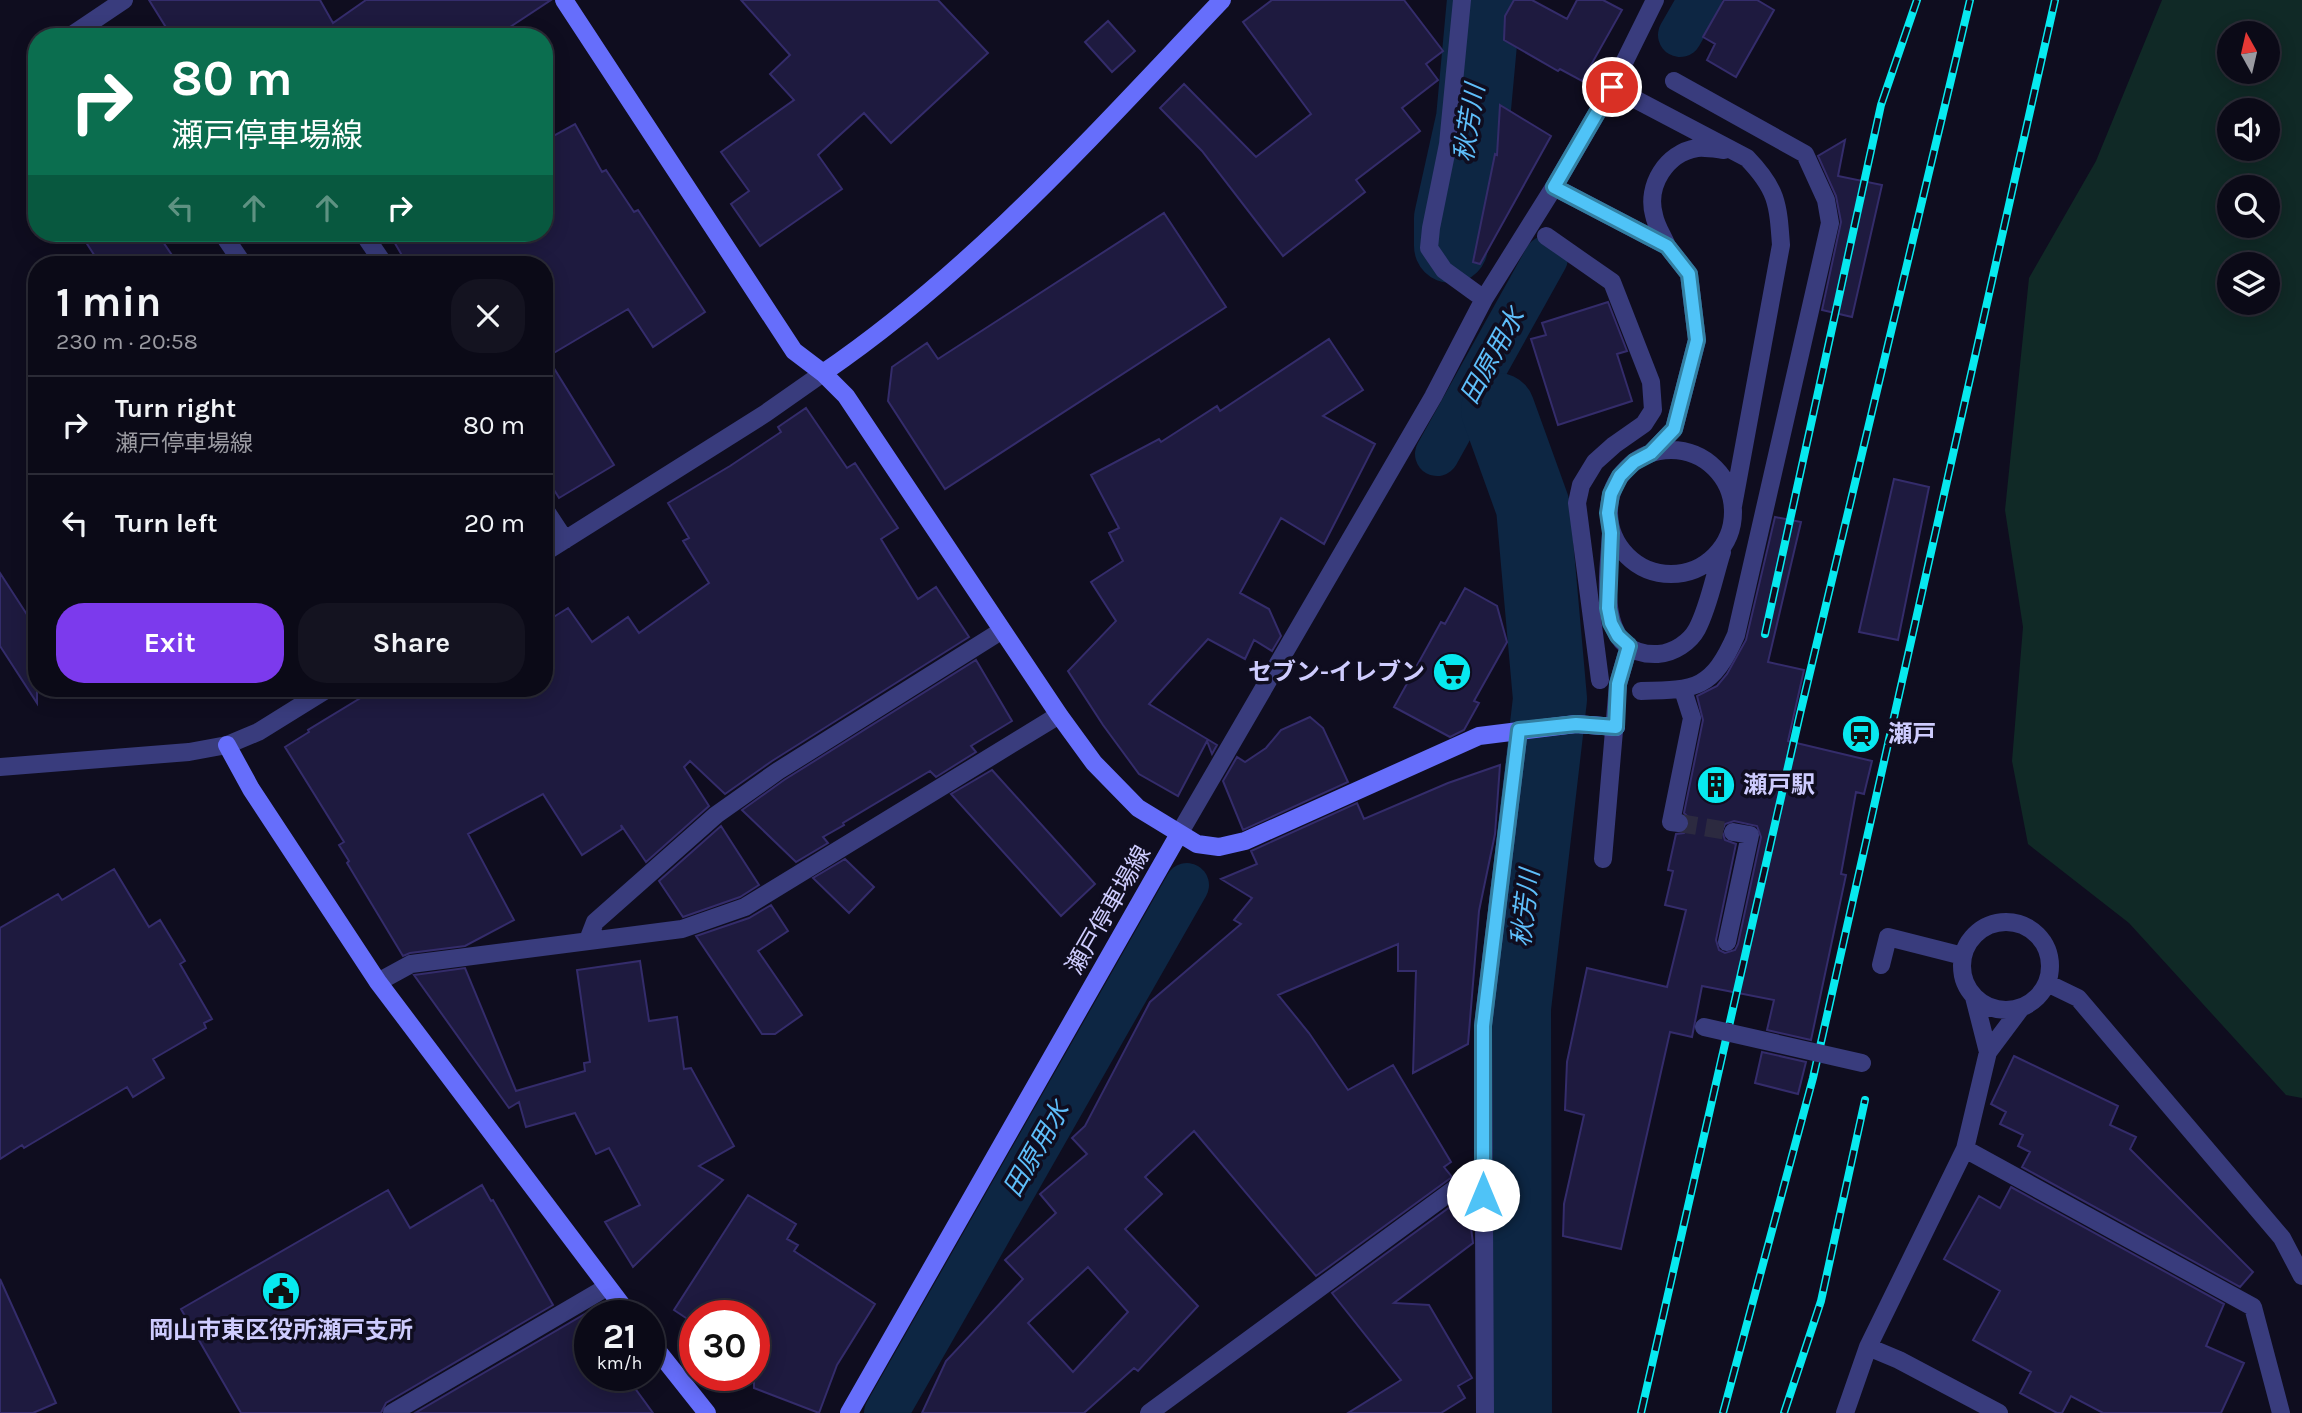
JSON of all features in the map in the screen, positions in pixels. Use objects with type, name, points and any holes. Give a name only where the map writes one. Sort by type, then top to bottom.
[{"type":"street","points":[[82,28],[124,0]]},
{"type":"street","points":[[564,0],[794,351],[823,373],[846,396],[1001,631],[1094,763],[1138,808],[1180,834],[1433,397],[1484,299],[1612,87],[1655,0]]},
{"type":"street","points":[[553,547],[766,413],[867,343],[958,268],[1042,188],[1222,0]]},
{"type":"street","points":[[1462,0],[1448,144],[1429,248],[1444,270],[1484,299]]},
{"type":"street","points":[[1641,691],[1683,690],[1710,679],[1724,661],[1736,635],[1830,223],[1826,200],[1805,154],[1674,81]]},
{"type":"street","points":[[1612,87],[1734,151],[1747,158],[1765,176],[1778,203],[1781,245],[1732,528],[1696,630],[1686,642],[1673,650],[1658,654],[1643,652],[1629,646],[1618,636],[1611,623],[1608,608],[1611,533],[1608,513],[1611,494],[1620,476],[1634,462],[1651,453],[1674,429],[1697,340],[1689,274],[1667,246],[1654,215],[1652,199],[1656,181],[1665,166],[1679,155],[1696,148],[1734,151]]},
{"type":"street","points":[[1554,187],[1667,246]]},
{"type":"street","points":[[1546,236],[1612,282],[1651,382],[1653,410],[1644,424],[1595,462],[1581,485],[1577,503],[1600,680]]},
{"type":"street","points":[[1651,453],[1669,450],[1688,453],[1705,460],[1719,472],[1734,506]]},
{"type":"street","points":[[553,522],[565,540]]},
{"type":"street","points":[[1611,533],[1620,550],[1634,564],[1653,572],[1672,575],[1692,572],[1709,562],[1723,548]]},
{"type":"street","points":[[587,940],[594,922],[716,815],[778,771],[1001,631]]},
{"type":"street","points":[[1603,859],[1618,684],[1629,646]]},
{"type":"street","points":[[1679,823],[1671,822],[1692,718],[1683,690]]},
{"type":"street","points":[[0,767],[189,752],[227,745],[258,732],[314,697]]},
{"type":"street","points":[[378,982],[411,964],[682,929],[745,906],[1059,715]]},
{"type":"street","name":"瀬戸停車場線","points":[[849,1413],[1180,834],[1197,844],[1219,847],[1245,841],[1479,736],[1576,724],[1616,727]]},
{"type":"street","points":[[1485,1413],[1483,1026],[1519,730]]},
{"type":"street","points":[[227,745],[251,789],[378,982],[617,1300]]},
{"type":"street","points":[[1727,942],[1750,835],[1733,832]]},
{"type":"street","points":[[1846,1413],[1868,1347],[1965,1149],[1988,1052],[2021,1008],[2039,995],[2047,983],[2049,956],[2044,943],[2034,932],[2022,925],[2000,923],[1980,931],[1969,942],[1964,956],[1962,970],[1966,985],[1974,997],[1988,1052]]},
{"type":"street","points":[[1881,965],[1888,937],[1964,956]]},
{"type":"street","points":[[2047,983],[2078,998],[2282,1238],[2302,1276]]},
{"type":"street","points":[[1974,997],[2001,1010],[2021,1008]]},
{"type":"street","points":[[1704,1027],[1862,1063]]},
{"type":"street","points":[[1965,1149],[2253,1307],[2281,1413]]},
{"type":"street","points":[[1149,1413],[1483,1168]]},
{"type":"street","points":[[392,1413],[607,1287]]},
{"type":"street","points":[[1868,1347],[1899,1360],[1999,1413]]},
{"type":"street","points":[[665,1360],[707,1413]]},
{"type":"green space","points":[[2162,0],[2302,0],[2302,1098],[2286,1095],[2129,923],[2028,844],[2012,761],[2023,627],[2005,510],[2029,278],[2096,161]]},
{"type":"building","points":[[149,0],[320,0],[333,23],[366,0],[551,0],[509,28],[166,28]]},
{"type":"building","points":[[741,0],[938,0],[988,53],[891,143],[864,113],[818,155],[842,189],[760,246],[731,204],[749,191],[721,152],[794,100],[770,74],[790,55]]},
{"type":"building","points":[[1272,0],[1404,0],[1443,51],[1426,64],[1438,80],[1402,108],[1420,131],[1356,180],[1365,192],[1283,256],[1202,151],[1160,108],[1184,84],[1256,157],[1311,114],[1243,22]]},
{"type":"building","points":[[1514,0],[1532,0],[1567,19],[1577,0],[1603,0],[1622,10],[1582,81],[1560,69],[1558,71],[1504,40],[1505,16]]},
{"type":"building","points":[[1724,0],[1757,0],[1774,10],[1736,77],[1707,60],[1715,44],[1703,37]]},
{"type":"building","points":[[1108,21],[1135,51],[1112,72],[1085,42]]},
{"type":"building","points":[[1500,105],[1551,136],[1480,264],[1473,262],[1495,154],[1497,155]]},
{"type":"building","points":[[575,124],[602,172],[606,170],[634,212],[638,210],[705,312],[653,347],[628,309],[553,353],[553,256],[402,256],[394,242],[553,242],[553,136]]},
{"type":"building","points":[[1845,140],[1838,176],[1882,185],[1852,317],[1822,310],[1841,222],[1836,196],[1818,156]]},
{"type":"building","points":[[1164,213],[1226,307],[945,489],[888,401],[892,367],[927,343],[938,359]]},
{"type":"building","points":[[86,242],[163,242],[173,256],[95,256]]},
{"type":"building","points":[[1608,302],[1627,351],[1617,354],[1632,401],[1558,425],[1531,339],[1546,335],[1542,323]]},
{"type":"building","points":[[1329,339],[1363,390],[1323,416],[1375,444],[1324,544],[1281,518],[1240,593],[1269,609],[1281,636],[1272,651],[1254,640],[1245,659],[1208,639],[1149,704],[1217,745],[1212,754],[1207,741],[1178,796],[1139,774],[1068,671],[1116,621],[1091,582],[1123,561],[1109,533],[1119,528],[1091,475],[1159,439],[1161,442],[1217,406],[1220,411]]},
{"type":"building","points":[[553,367],[614,465],[559,498],[553,488]]},
{"type":"building","points":[[806,408],[847,468],[855,463],[898,528],[881,539],[918,599],[936,587],[969,637],[772,761],[725,794],[690,761],[684,767],[709,806],[646,862],[621,825],[622,829],[582,855],[543,794],[468,834],[514,920],[465,946],[403,956],[347,863],[349,861],[339,845],[344,842],[285,747],[362,697],[553,697],[553,617],[568,608],[592,642],[628,617],[639,633],[709,583],[683,541],[689,538],[668,503],[781,432],[778,427]]},
{"type":"building","points":[[1894,479],[1929,487],[1898,640],[1859,632]]},
{"type":"building","points":[[1775,517],[1801,522],[1768,662],[1804,670],[1788,741],[1872,761],[1864,794],[1856,792],[1841,874],[1846,875],[1811,1040],[1767,1030],[1774,1000],[1702,986],[1692,1037],[1670,1032],[1621,1249],[1563,1236],[1564,1204],[1584,1115],[1565,1110],[1567,1062],[1587,968],[1667,987],[1686,910],[1665,905],[1673,871],[1668,870],[1676,834],[1684,833],[1690,825],[1689,818],[1684,813],[1703,720],[1697,696],[1717,686],[1746,640]],"holes":[[[1734,821],[1757,826],[1761,837],[1738,944],[1735,950],[1725,953],[1719,950],[1716,940],[1736,844],[1725,840],[1722,831],[1725,824]]]},
{"type":"building","points":[[0,573],[28,616],[28,689],[0,646]]},
{"type":"building","name":"セブン-イレブン","points":[[1465,588],[1497,606],[1507,642],[1474,701],[1479,703],[1464,730],[1450,737],[1394,707],[1441,622],[1445,624]]},
{"type":"building","points":[[976,660],[1012,721],[971,746],[976,752],[936,777],[930,771],[843,823],[844,825],[823,837],[828,843],[796,862],[742,810],[784,780]]},
{"type":"building","points":[[1310,717],[1323,728],[1348,782],[1243,830],[1223,781],[1237,757],[1245,762],[1266,748],[1281,730]]},
{"type":"building","points":[[1500,765],[1495,834],[1479,911],[1468,1044],[1413,1073],[1416,971],[1398,971],[1398,944],[1278,995],[1309,1033],[1348,1090],[1393,1065],[1451,1162],[1444,1167],[1452,1177],[1316,1276],[1194,1131],[1145,1177],[1162,1194],[1125,1229],[1198,1306],[1138,1371],[1134,1368],[1084,1413],[922,1413],[946,1361],[1023,1279],[1005,1260],[1056,1213],[1040,1194],[1087,1154],[1072,1138],[1085,1126],[1150,1002],[1241,924],[1234,920],[1252,898],[1221,879],[1257,864],[1251,851],[1357,803],[1364,819],[1448,783]],"holes":[[[1088,1267],[1128,1312],[1073,1372],[1028,1323]]]},
{"type":"building","points":[[992,770],[1095,884],[1061,916],[951,794]]},
{"type":"building","points":[[721,826],[759,885],[740,897],[683,917],[659,881]]},
{"type":"building","points":[[845,859],[874,887],[849,913],[813,878]]},
{"type":"building","points":[[114,869],[149,927],[160,920],[185,961],[180,964],[212,1019],[204,1023],[206,1028],[153,1059],[164,1078],[133,1097],[127,1087],[24,1148],[22,1145],[0,1159],[0,928],[58,894],[62,900]]},
{"type":"building","points":[[771,905],[788,931],[758,951],[802,1015],[775,1034],[762,1034],[696,936],[749,918]]},
{"type":"building","points":[[640,961],[649,1021],[677,1017],[684,1069],[691,1068],[734,1146],[699,1166],[723,1180],[633,1267],[605,1222],[640,1205],[609,1148],[596,1154],[575,1113],[526,1127],[519,1102],[509,1108],[414,975],[465,968],[516,1091],[585,1071],[584,1063],[590,1062],[577,970]]},
{"type":"building","points":[[1762,1052],[1806,1062],[1798,1094],[1755,1083]]},
{"type":"building","points":[[2014,1056],[2118,1106],[2110,1125],[2136,1137],[2130,1149],[2253,1272],[2240,1287],[2022,1167],[2030,1152],[2018,1146],[2023,1135],[2000,1124],[2006,1112],[1991,1104]]},
{"type":"building","points":[[482,1185],[553,1305],[386,1403],[381,1413],[241,1413],[181,1309],[388,1190],[410,1228]]},
{"type":"building","points":[[2011,1187],[2224,1304],[2206,1346],[2244,1363],[2221,1413],[2103,1413],[2071,1396],[2062,1413],[2057,1413],[2020,1393],[2031,1372],[1973,1340],[2000,1291],[1944,1259],[1979,1196],[2000,1208]]},
{"type":"building","points":[[748,1195],[796,1224],[787,1239],[798,1245],[794,1251],[875,1304],[837,1365],[819,1413],[762,1391],[770,1391],[770,1300],[680,1300]]},
{"type":"building","points":[[1465,1196],[1473,1207],[1470,1220],[1473,1243],[1394,1303],[1429,1305],[1472,1378],[1458,1386],[1465,1398],[1441,1413],[1348,1413],[1401,1380],[1332,1293]]},
{"type":"building","points":[[0,1279],[56,1403],[33,1413],[0,1413]]},
{"type":"building","points":[[574,1320],[574,1391],[637,1391],[653,1413],[415,1413]]},
{"type":"waterway","name":"秋芳川","points":[[1451,246],[1451,218],[1473,119],[1484,0]]},
{"type":"waterway","name":"田原用水","points":[[1680,35],[1700,0]]},
{"type":"waterway","name":"田原用水","points":[[1437,454],[1546,258]]},
{"type":"waterway","name":"秋芳川","points":[[1498,410],[1533,507],[1550,699],[1514,1008],[1515,1413]]},
{"type":"waterway","name":"田原用水","points":[[886,1413],[1187,885]]},
{"type":"tunnel","points":[[1679,823],[1733,832]]},
{"type":"railway","points":[[1765,634],[1881,105],[1917,0]]},
{"type":"railway","points":[[1641,1413],[1800,714],[1970,0]]},
{"type":"railway","points":[[1723,1413],[1813,1078],[2055,0]]},
{"type":"railway","points":[[1784,1413],[1821,1301],[1865,1100]]},
{"type":"place","name":"セブン-イレブン","points":[[1452,672]]},
{"type":"place","name":"瀬戸","points":[[1861,734]]},
{"type":"place","name":"瀬戸駅","points":[[1716,785]]},
{"type":"place","name":"岡山市東区役所瀬戸支所","points":[[281,1291]]},
{"type":"route","points":[[1483,1195],[1483,1026],[1519,730],[1576,724],[1616,727],[1618,684],[1629,646],[1618,636],[1611,623],[1608,608],[1611,533],[1608,513],[1611,494],[1620,476],[1634,462],[1651,453],[1674,429],[1697,340],[1689,274],[1667,246],[1554,187],[1612,87]]}]
